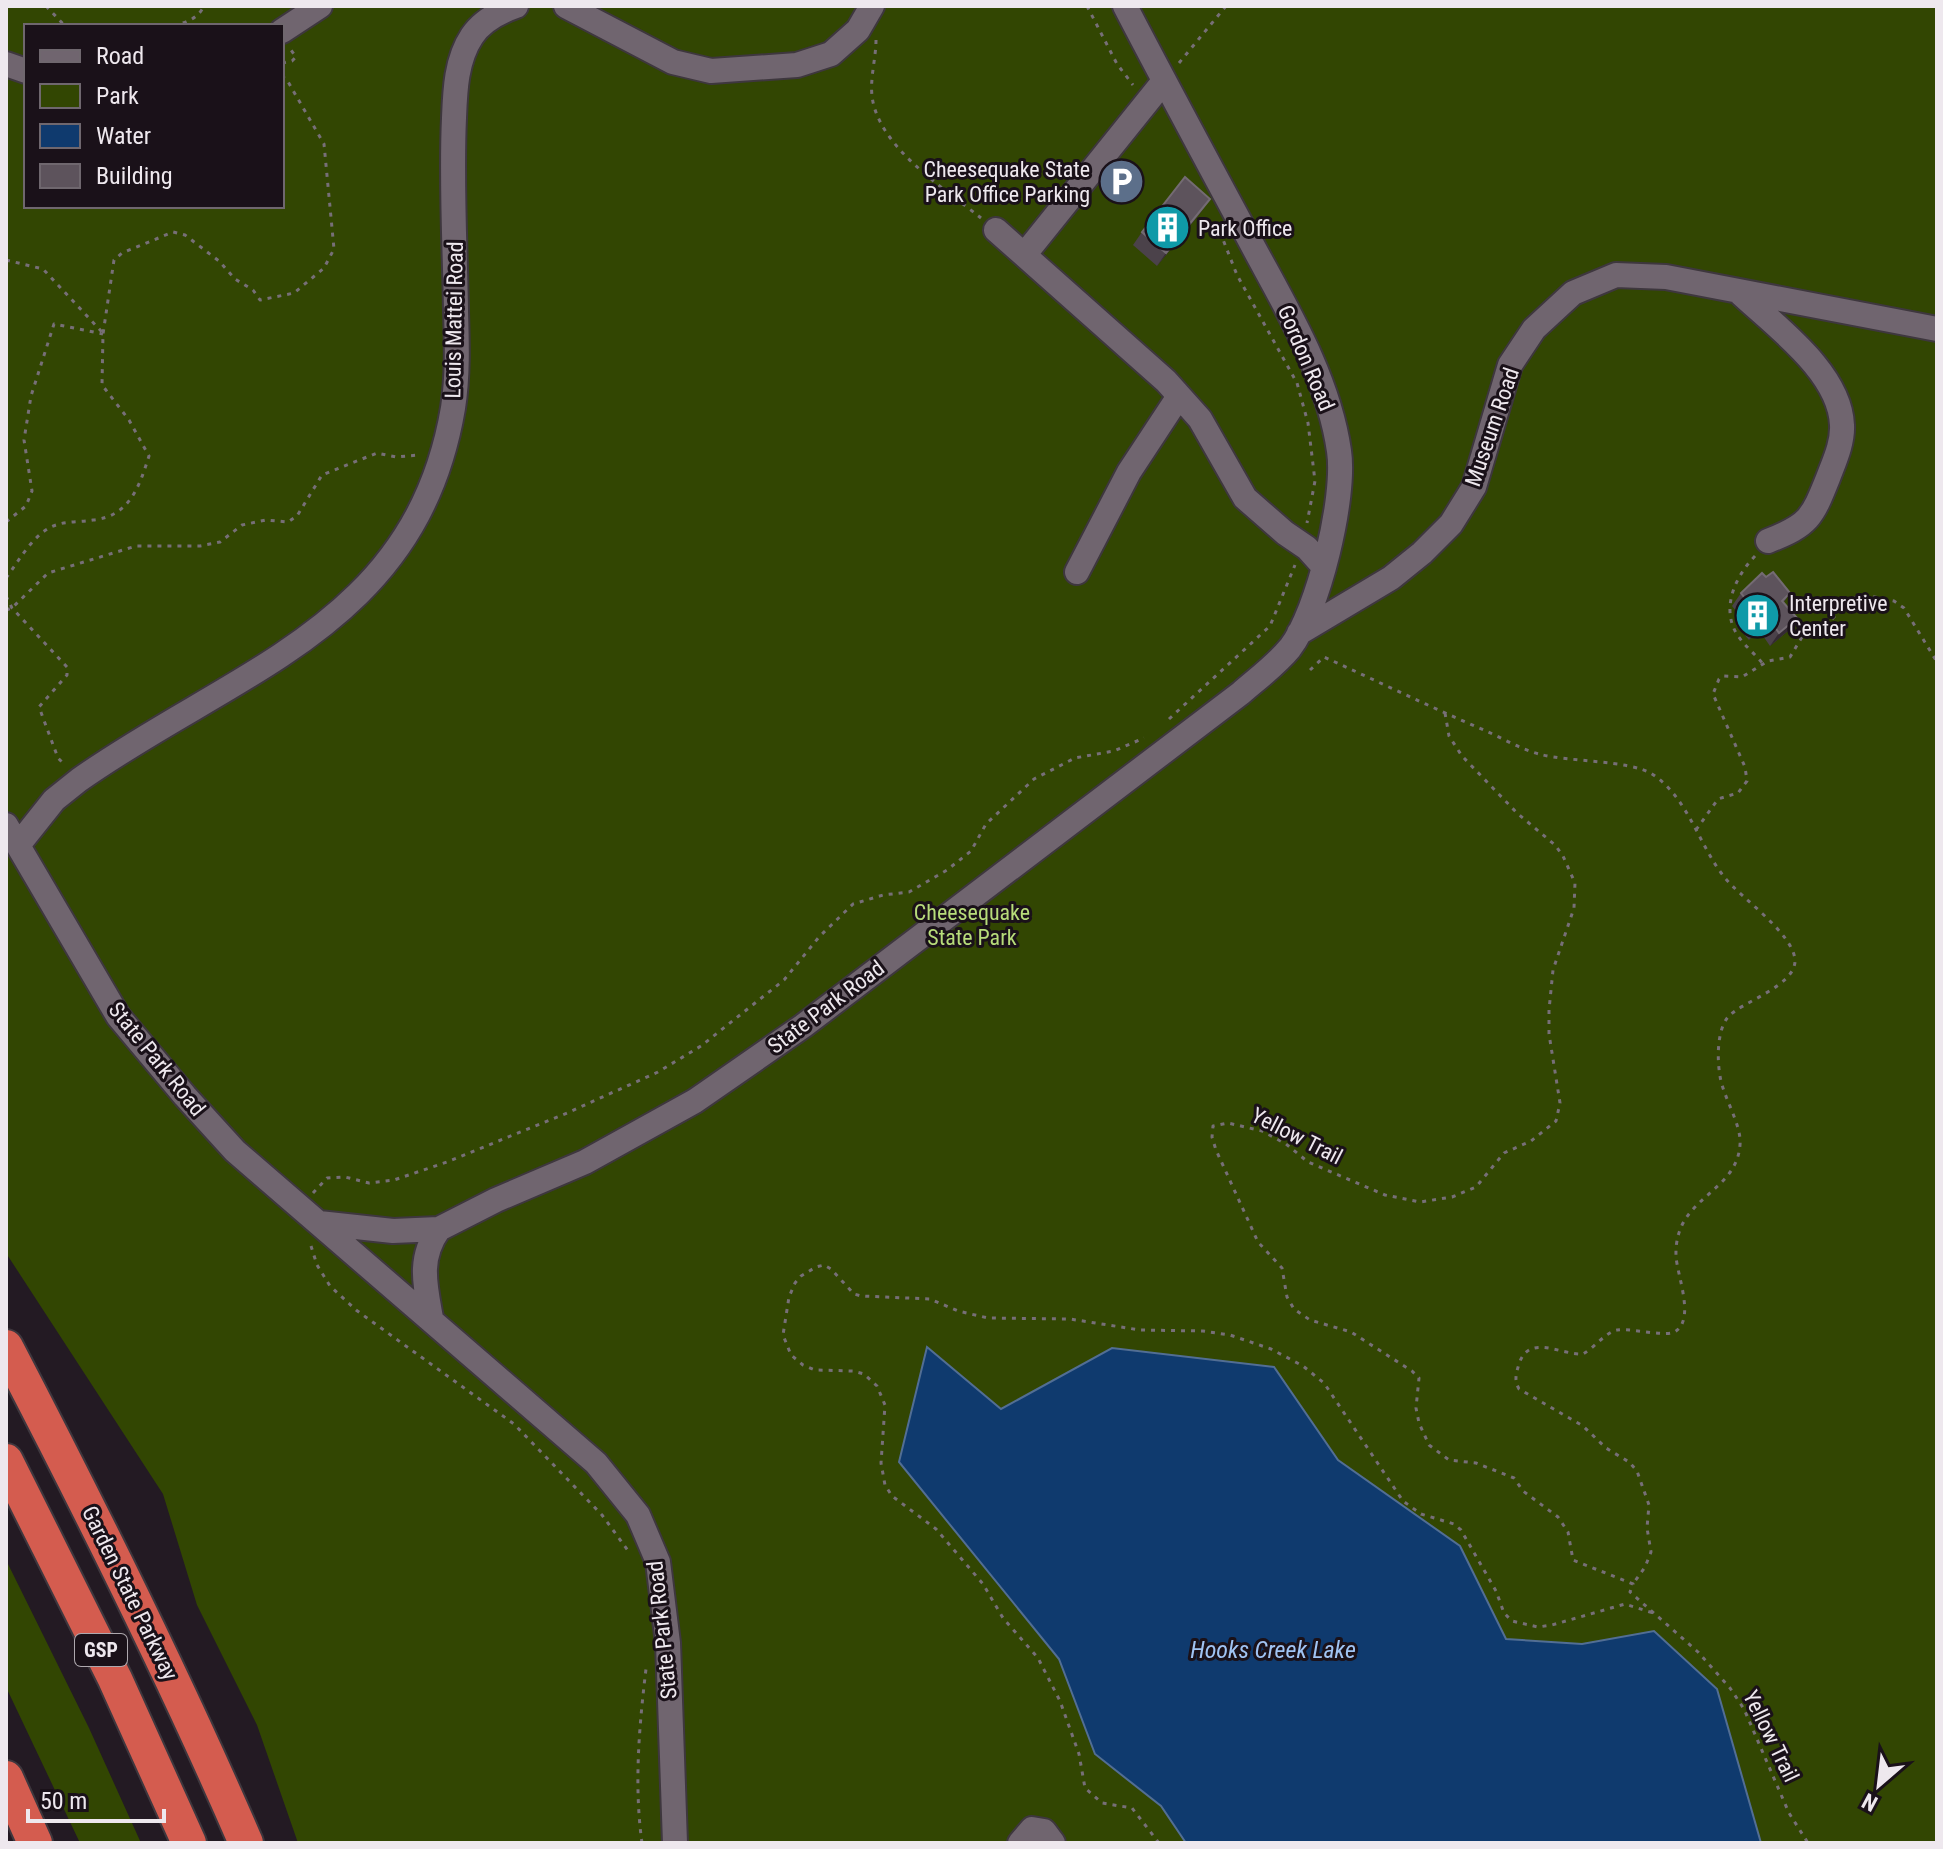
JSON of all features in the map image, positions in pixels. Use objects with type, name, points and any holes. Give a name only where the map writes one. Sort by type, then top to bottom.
[{"type":"highway","name":"Garden State Parkway","points":[[6,1347],[106,1542],[246,1843]]},
{"type":"highway","name":"GSP","points":[[6,1461],[92,1631],[189,1843]]},
{"type":"highway","points":[[189,1717],[264,1843]]},
{"type":"highway","points":[[6,1778],[35,1843]]},
{"type":"street","points":[[286,40],[320,6]]},
{"type":"street","name":"Louis Mattei Road","points":[[12,835],[79,780],[283,655],[352,602],[394,556],[419,516],[443,453],[454,406],[457,348],[452,148],[456,84],[461,60],[471,37],[486,22],[516,6]]},
{"type":"street","points":[[566,6],[673,62],[711,71],[797,65],[831,54],[858,30],[869,12]]},
{"type":"street","name":"Gordon Road","points":[[1125,6],[1286,308],[1326,394],[1340,454],[1334,531],[1299,633],[1279,659],[1241,693],[1173,731]]},
{"type":"street","points":[[1025,254],[1164,81]]},
{"type":"street","points":[[996,230],[1155,371],[1200,419],[1245,498],[1302,544],[1324,567]]},
{"type":"street","name":"Museum Road","points":[[1299,633],[1391,578],[1451,524],[1474,487],[1510,365],[1534,329],[1573,293],[1616,275],[1666,277],[1937,329]]},
{"type":"street","points":[[1739,292],[1821,371],[1840,408],[1842,427],[1839,448],[1816,507],[1806,522],[1768,541]]},
{"type":"street","points":[[1077,572],[1129,472],[1179,396]]},
{"type":"street","name":"State Park Road","points":[[314,1231],[439,1229],[496,1200],[585,1162],[695,1101],[803,1026],[1173,731]]},
{"type":"street","name":"State Park Road","points":[[12,835],[118,1016],[235,1151],[314,1231],[431,1318],[596,1463],[638,1515],[658,1562],[668,1643],[675,1843]]},
{"type":"street","points":[[431,1318],[424,1261],[431,1240],[439,1229]]},
{"type":"street","points":[[1020,1843],[1032,1829],[1044,1831],[1053,1843]]},
{"type":"path","points":[[46,6],[63,24]]},
{"type":"path","points":[[178,24],[192,21],[204,10],[204,6]]},
{"type":"path","points":[[1087,6],[1117,64],[1147,103]]},
{"type":"path","points":[[1164,81],[1226,6]]},
{"type":"path","points":[[869,12],[877,42],[872,97],[881,124],[915,166],[996,230]]},
{"type":"path","points":[[284,63],[296,57],[286,40]]},
{"type":"path","points":[[6,578],[36,538],[55,525],[101,520],[118,514],[136,496],[149,456],[129,420],[102,385],[103,334],[114,260],[122,253],[173,232],[185,235],[219,261],[235,279],[253,290],[260,300],[294,293],[324,268],[334,249],[324,144],[284,78]]},
{"type":"path","points":[[1173,731],[1270,626],[1302,544],[1315,481],[1308,423],[1297,383],[1237,275],[1216,220]]},
{"type":"path","points":[[6,260],[43,269],[103,334]]},
{"type":"path","points":[[6,522],[26,506],[32,491],[24,440],[31,396],[54,324],[103,334]]},
{"type":"path","points":[[6,610],[12,608],[48,573],[136,546],[200,546],[220,542],[242,525],[266,520],[288,522],[297,516],[322,475],[377,453],[396,457],[443,453]]},
{"type":"path","points":[[1764,665],[1738,636],[1728,613],[1733,592],[1747,564],[1768,541]]},
{"type":"path","points":[[6,596],[12,608],[67,667],[67,675],[39,707],[58,758],[79,780]]},
{"type":"path","points":[[1696,830],[1718,799],[1738,793],[1747,781],[1745,767],[1713,694],[1716,682],[1724,676],[1742,677],[1764,665],[1790,657],[1805,632],[1831,620],[1858,596],[1894,601],[1904,608],[1937,662]]},
{"type":"path","points":[[1310,670],[1324,657],[1539,754],[1651,773],[1684,809],[1714,865],[1771,922],[1795,958],[1794,965],[1784,978],[1728,1017],[1721,1032],[1719,1071],[1739,1133],[1740,1148],[1724,1180],[1686,1215],[1678,1234],[1676,1256],[1685,1304],[1681,1326],[1674,1333],[1664,1335],[1640,1329],[1617,1330],[1583,1354],[1553,1348],[1529,1349],[1522,1355],[1515,1375],[1519,1389],[1583,1426],[1637,1471],[1649,1505],[1647,1528],[1651,1552],[1633,1584]]},
{"type":"path","name":"Yellow Trail","points":[[1445,713],[1449,736],[1462,756],[1517,813],[1555,845],[1575,883],[1574,908],[1553,970],[1549,1010],[1549,1034],[1560,1103],[1556,1121],[1531,1141],[1504,1153],[1476,1187],[1452,1197],[1420,1202],[1385,1195],[1308,1162],[1286,1144],[1242,1124],[1215,1125],[1212,1137],[1227,1178],[1258,1242],[1282,1268],[1287,1297],[1294,1309],[1310,1320],[1351,1332],[1412,1371],[1419,1378],[1416,1408],[1429,1445],[1449,1460],[1476,1463],[1514,1478],[1530,1497],[1558,1517],[1568,1532],[1573,1560],[1633,1584],[1630,1592],[1714,1669],[1744,1709],[1789,1813],[1808,1843]]},
{"type":"path","points":[[312,1197],[315,1189],[327,1178],[345,1177],[369,1183],[394,1180],[447,1162],[658,1072],[701,1046],[784,980],[819,937],[853,904],[883,895],[909,892],[947,870],[971,851],[986,824],[1034,779],[1075,758],[1114,751],[1153,735]]},
{"type":"path","points":[[314,1231],[317,1265],[330,1286],[356,1310],[514,1424],[602,1515],[630,1553]]},
{"type":"path","points":[[1159,1843],[1132,1808],[1102,1803],[1085,1788],[1079,1754],[1060,1701],[1038,1658],[1003,1618],[983,1584],[936,1529],[892,1496],[885,1485],[881,1463],[885,1405],[877,1386],[864,1374],[815,1370],[791,1355],[783,1335],[785,1310],[795,1283],[808,1270],[824,1265],[861,1296],[930,1299],[958,1311],[988,1318],[1070,1319],[1140,1330],[1203,1331],[1230,1335],[1271,1349],[1303,1366],[1324,1383],[1403,1501],[1421,1514],[1454,1524],[1461,1530],[1496,1591],[1504,1613],[1512,1621],[1538,1627],[1625,1604],[1657,1615]]},
{"type":"path","points":[[642,1843],[637,1810],[640,1716],[647,1664]]},
{"type":"green space","name":"Cheesequake State Park","points":[[6,6],[1937,6],[1937,1843],[298,1843],[257,1725],[197,1605],[163,1494],[6,1253]]},
{"type":"green space","points":[[6,1560],[89,1728],[141,1843],[80,1843],[6,1687]]},
{"type":"water","name":"Hooks Creek Lake","points":[[927,1347],[1001,1409],[1112,1348],[1274,1367],[1338,1460],[1460,1546],[1506,1639],[1582,1644],[1654,1631],[1717,1689],[1761,1843],[1186,1843],[1161,1806],[1095,1754],[1059,1659],[899,1462]]},
{"type":"building","name":"Park Office","points":[[1185,177],[1210,199],[1166,253],[1142,232]]},
{"type":"building","points":[[1773,572],[1790,593],[1782,601],[1797,618],[1779,633],[1768,617],[1758,627],[1745,612],[1751,606],[1741,593],[1762,573],[1766,577]]},
{"type":"place","name":"Cheesequake State Park Office Parking","points":[[1121,182]]},
{"type":"place","name":"Park Office","points":[[1167,228]]},
{"type":"place","name":"Interpretive Center","points":[[1758,616]]}]
